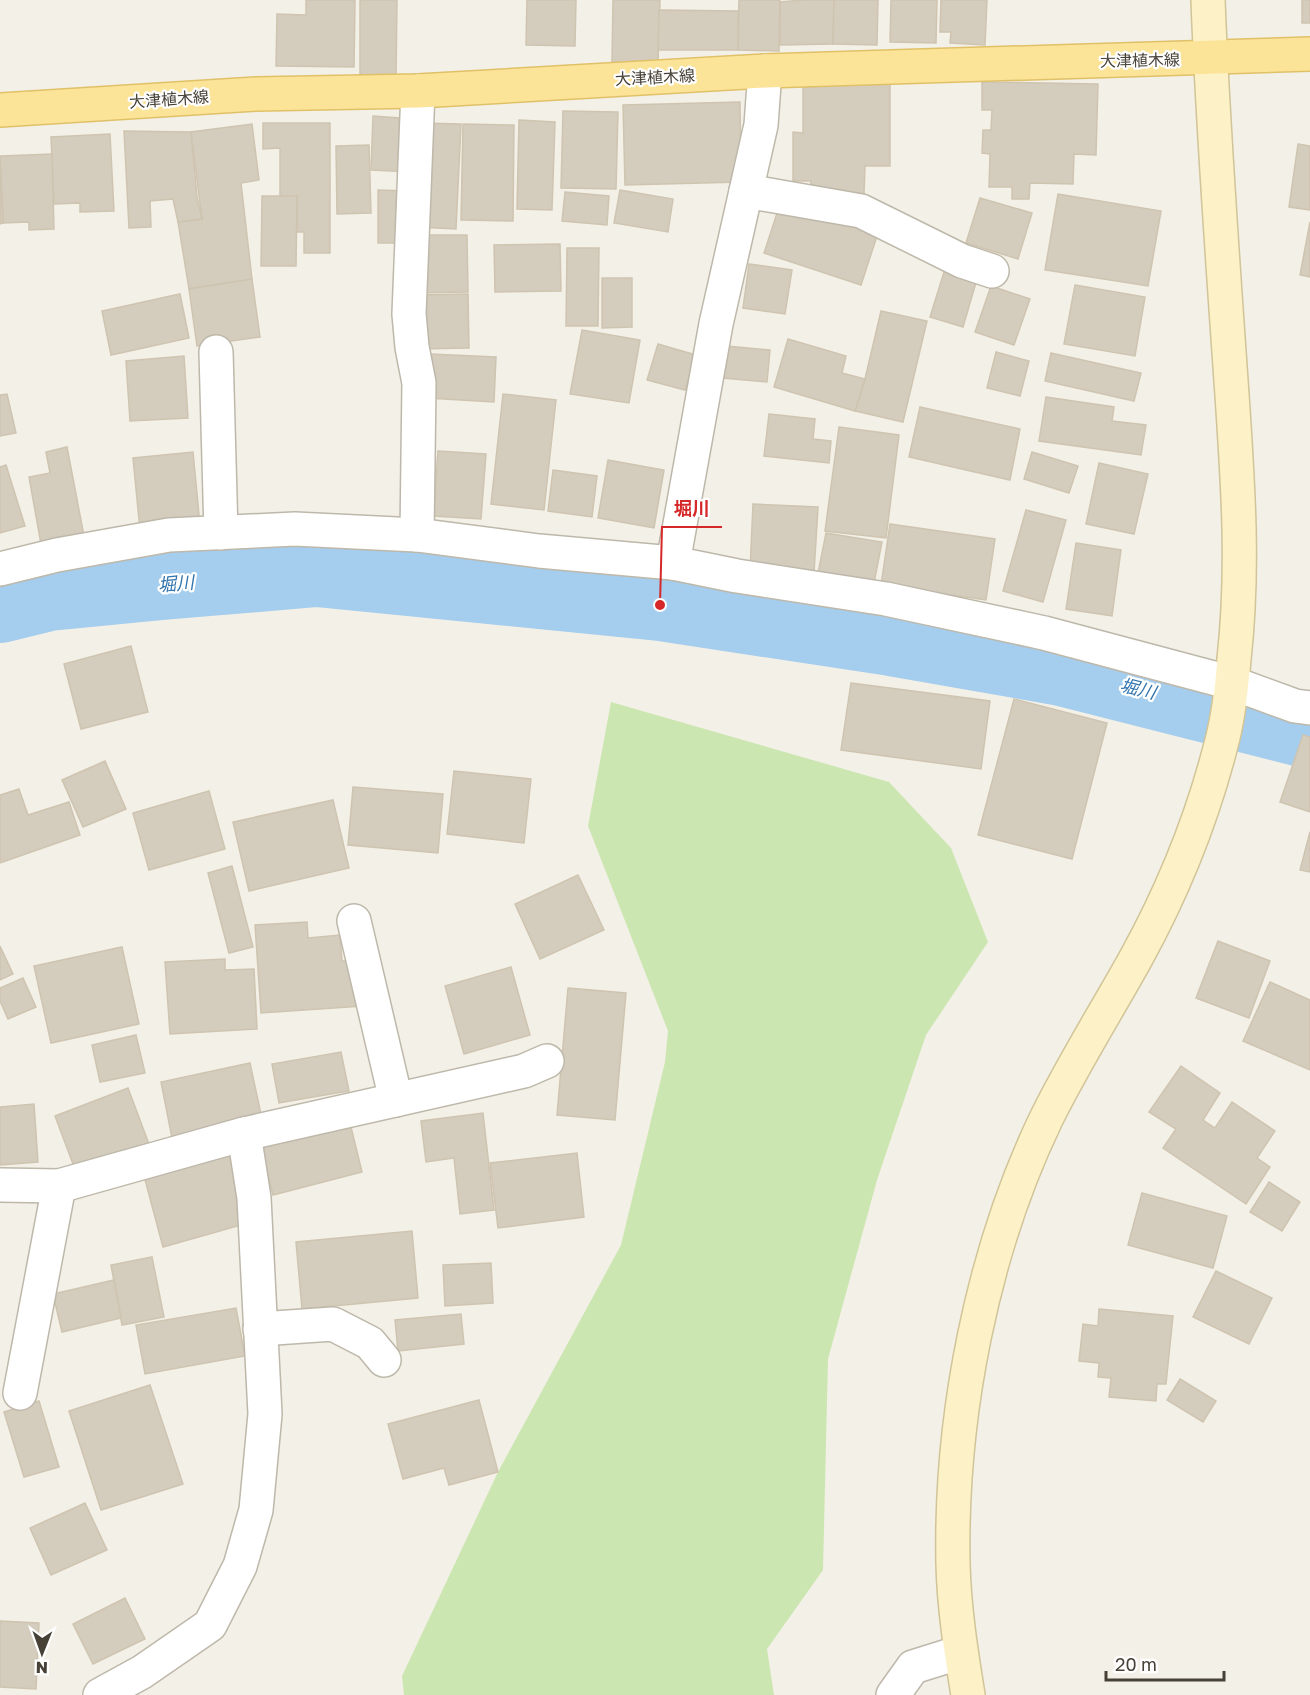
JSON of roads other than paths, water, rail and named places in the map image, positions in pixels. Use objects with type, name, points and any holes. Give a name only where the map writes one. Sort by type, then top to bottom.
[{"type":"main road","name":"大津植木線","points":[[0,110],[256,94],[418,91],[765,71],[1310,54]]},
{"type":"street","points":[[968,1695],[961,1652],[953,1566],[956,1470],[969,1366],[986,1288],[1010,1206],[1044,1123],[1078,1054],[1136,957],[1172,886],[1201,813],[1224,735],[1231,690],[1238,627],[1241,531],[1208,0]]},
{"type":"street","points":[[673,564],[716,324],[762,125],[765,71]]},
{"type":"street","points":[[417,535],[419,383],[409,314],[418,91]]},
{"type":"street","points":[[746,191],[861,211],[962,261],[992,271]]},
{"type":"street","points":[[216,352],[221,532]]},
{"type":"street","points":[[0,569],[57,555],[169,535],[296,529],[417,535],[539,551],[673,564],[897,601],[1044,633],[1231,690],[1310,708]]},
{"type":"street","points":[[354,921],[396,1100]]},
{"type":"street","points":[[0,1185],[59,1186],[244,1134],[524,1071],[547,1061]]},
{"type":"street","points":[[100,1695],[142,1672],[210,1625],[240,1566],[256,1510],[265,1414],[254,1198],[244,1134]]},
{"type":"street","points":[[20,1393],[59,1186]]},
{"type":"street","points":[[260,1329],[333,1324],[370,1343],[384,1360]]},
{"type":"street","points":[[893,1695],[913,1667],[961,1652]]},
{"type":"waterway","name":"堀川","points":[[0,607],[49,595],[317,571],[660,605],[891,640],[1062,670],[1310,733]]},
{"type":"place","name":"堀川","points":[[660,605]]}]
